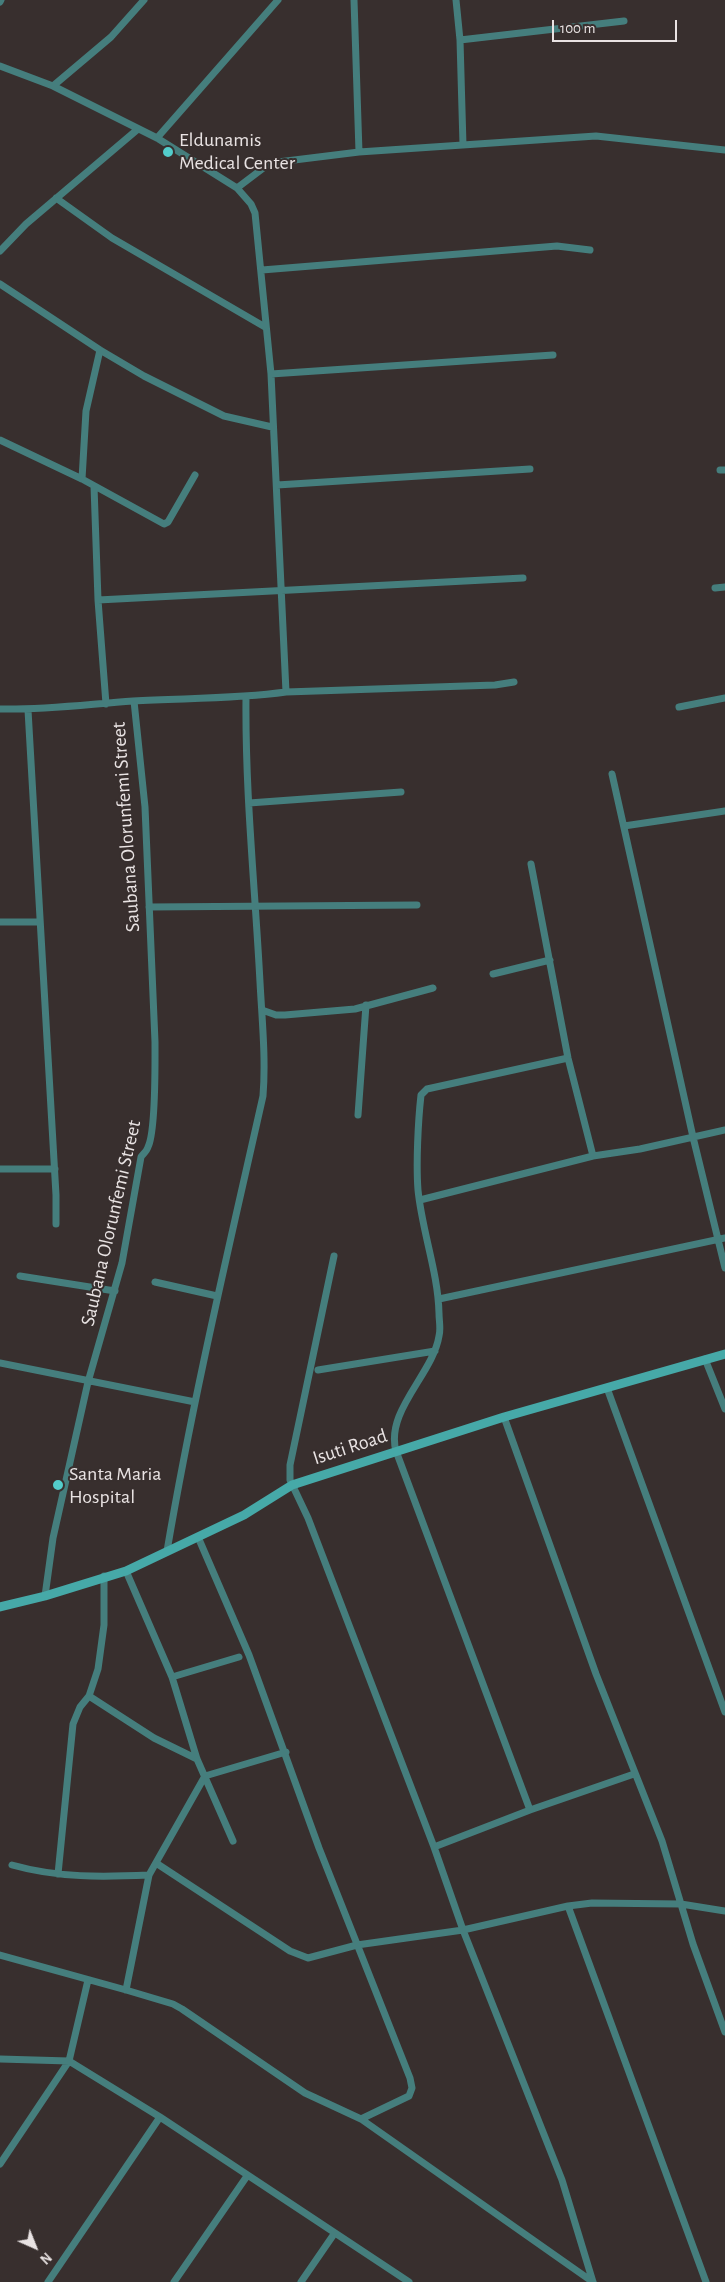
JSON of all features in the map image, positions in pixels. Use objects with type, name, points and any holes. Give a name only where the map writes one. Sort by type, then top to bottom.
[{"type":"street","points":[[53,86],[110,37],[144,0]]},
{"type":"street","points":[[157,138],[278,0]]},
{"type":"street","points":[[354,0],[359,152]]},
{"type":"street","points":[[456,0],[460,40],[463,145]]},
{"type":"street","points":[[460,40],[624,21]]},
{"type":"street","points":[[0,66],[53,86],[157,138],[238,188],[251,204],[255,213],[262,270],[265,327],[271,374],[286,692]]},
{"type":"street","points":[[0,251],[26,224],[138,129]]},
{"type":"street","points":[[238,188],[270,162],[359,152],[596,136],[725,150]]},
{"type":"street","points":[[56,198],[112,238],[265,327]]},
{"type":"street","points":[[262,270],[557,246],[590,250]]},
{"type":"street","points":[[0,284],[100,350],[144,376],[224,416],[272,427]]},
{"type":"street","points":[[82,479],[86,410],[100,350]]},
{"type":"street","points":[[271,374],[553,355]]},
{"type":"street","points":[[0,440],[82,479],[164,524],[168,522],[195,475]]},
{"type":"street","points":[[277,485],[530,469]]},
{"type":"street","points":[[94,486],[98,600],[106,704]]},
{"type":"street","points":[[98,600],[523,578]]},
{"type":"street","points":[[714,588],[725,587]]},
{"type":"street","points":[[0,709],[28,710],[134,701],[246,697],[286,692],[495,685],[514,682]]},
{"type":"street","points":[[167,1551],[217,1296],[263,1096],[262,1010],[250,803],[246,779],[246,697]]},
{"type":"street","points":[[679,708],[725,698]]},
{"type":"street","name":"Saubana Olorunfemi Street","points":[[45,1596],[53,1538],[88,1382],[115,1291],[122,1263],[141,1157],[149,1147],[151,1132],[155,1051],[145,807],[134,701]]},
{"type":"street","points":[[28,710],[56,1224]]},
{"type":"street","points":[[612,774],[693,1138],[722,1239],[725,1268]]},
{"type":"street","points":[[250,803],[401,792]]},
{"type":"street","points":[[624,826],[725,811]]},
{"type":"street","points":[[531,864],[568,1058],[593,1156]]},
{"type":"street","points":[[149,907],[417,905]]},
{"type":"street","points":[[0,922],[40,922]]},
{"type":"street","points":[[493,974],[550,960]]},
{"type":"street","points":[[262,1010],[276,1015],[285,1015],[355,1009],[433,988]]},
{"type":"street","points":[[358,1115],[366,1005]]},
{"type":"street","points":[[530,1810],[396,1451],[394,1436],[396,1426],[435,1351],[440,1335],[438,1299],[418,1189],[421,1095],[427,1089],[568,1058]]},
{"type":"street","points":[[420,1200],[593,1156],[693,1138],[725,1130]]},
{"type":"street","points":[[0,1169],[54,1170]]},
{"type":"street","points":[[438,1299],[722,1239]]},
{"type":"street","points":[[334,1256],[289,1474],[292,1485],[308,1518],[434,1847],[463,1930],[562,2180],[593,2282]]},
{"type":"street","points":[[20,1276],[115,1291]]},
{"type":"street","points":[[155,1282],[217,1296]]},
{"type":"street","points":[[318,1370],[435,1351]]},
{"type":"street","name":"Isuti Road","points":[[0,1607],[45,1596],[104,1576],[126,1571],[244,1514],[292,1485],[504,1417],[725,1354]]},
{"type":"street","points":[[705,1359],[725,1409]]},
{"type":"street","points":[[0,1363],[195,1402]]},
{"type":"street","points":[[607,1388],[725,1712]]},
{"type":"street","points":[[504,1417],[596,1674],[662,1841],[692,1944],[723,2019],[725,2032]]},
{"type":"street","points":[[198,1537],[249,1655],[286,1752],[319,1848],[390,2024],[412,2088],[409,2096],[361,2119]]},
{"type":"street","points":[[126,1571],[172,1677],[197,1759],[234,1841]]},
{"type":"street","points":[[58,1874],[73,1724],[80,1707],[89,1696],[98,1669],[102,1648],[104,1576]]},
{"type":"street","points":[[172,1677],[239,1657]]},
{"type":"street","points":[[89,1696],[154,1738],[197,1759]]},
{"type":"street","points":[[126,1990],[149,1875],[205,1776],[286,1752]]},
{"type":"street","points":[[434,1847],[530,1810],[634,1774]]},
{"type":"street","points":[[156,1863],[298,1955],[308,1958],[322,1956],[357,1945],[463,1930],[568,1906],[592,1903],[681,1904],[725,1911]]},
{"type":"street","points":[[12,1866],[58,1874],[100,1878],[149,1875]]},
{"type":"street","points":[[568,1906],[706,2282]]},
{"type":"street","points":[[0,1956],[173,2004],[305,2093],[361,2119],[593,2282]]},
{"type":"street","points":[[0,2164],[69,2061],[88,1980]]},
{"type":"street","points":[[0,2059],[69,2061],[160,2117],[409,2282]]},
{"type":"street","points":[[48,2282],[160,2117]]},
{"type":"street","points":[[174,2282],[247,2176]]},
{"type":"street","points":[[301,2282],[334,2234]]},
{"type":"place","name":"Eldunamis Medical Center","points":[[168,152]]},
{"type":"place","name":"Santa Maria Hospital","points":[[58,1485]]}]
